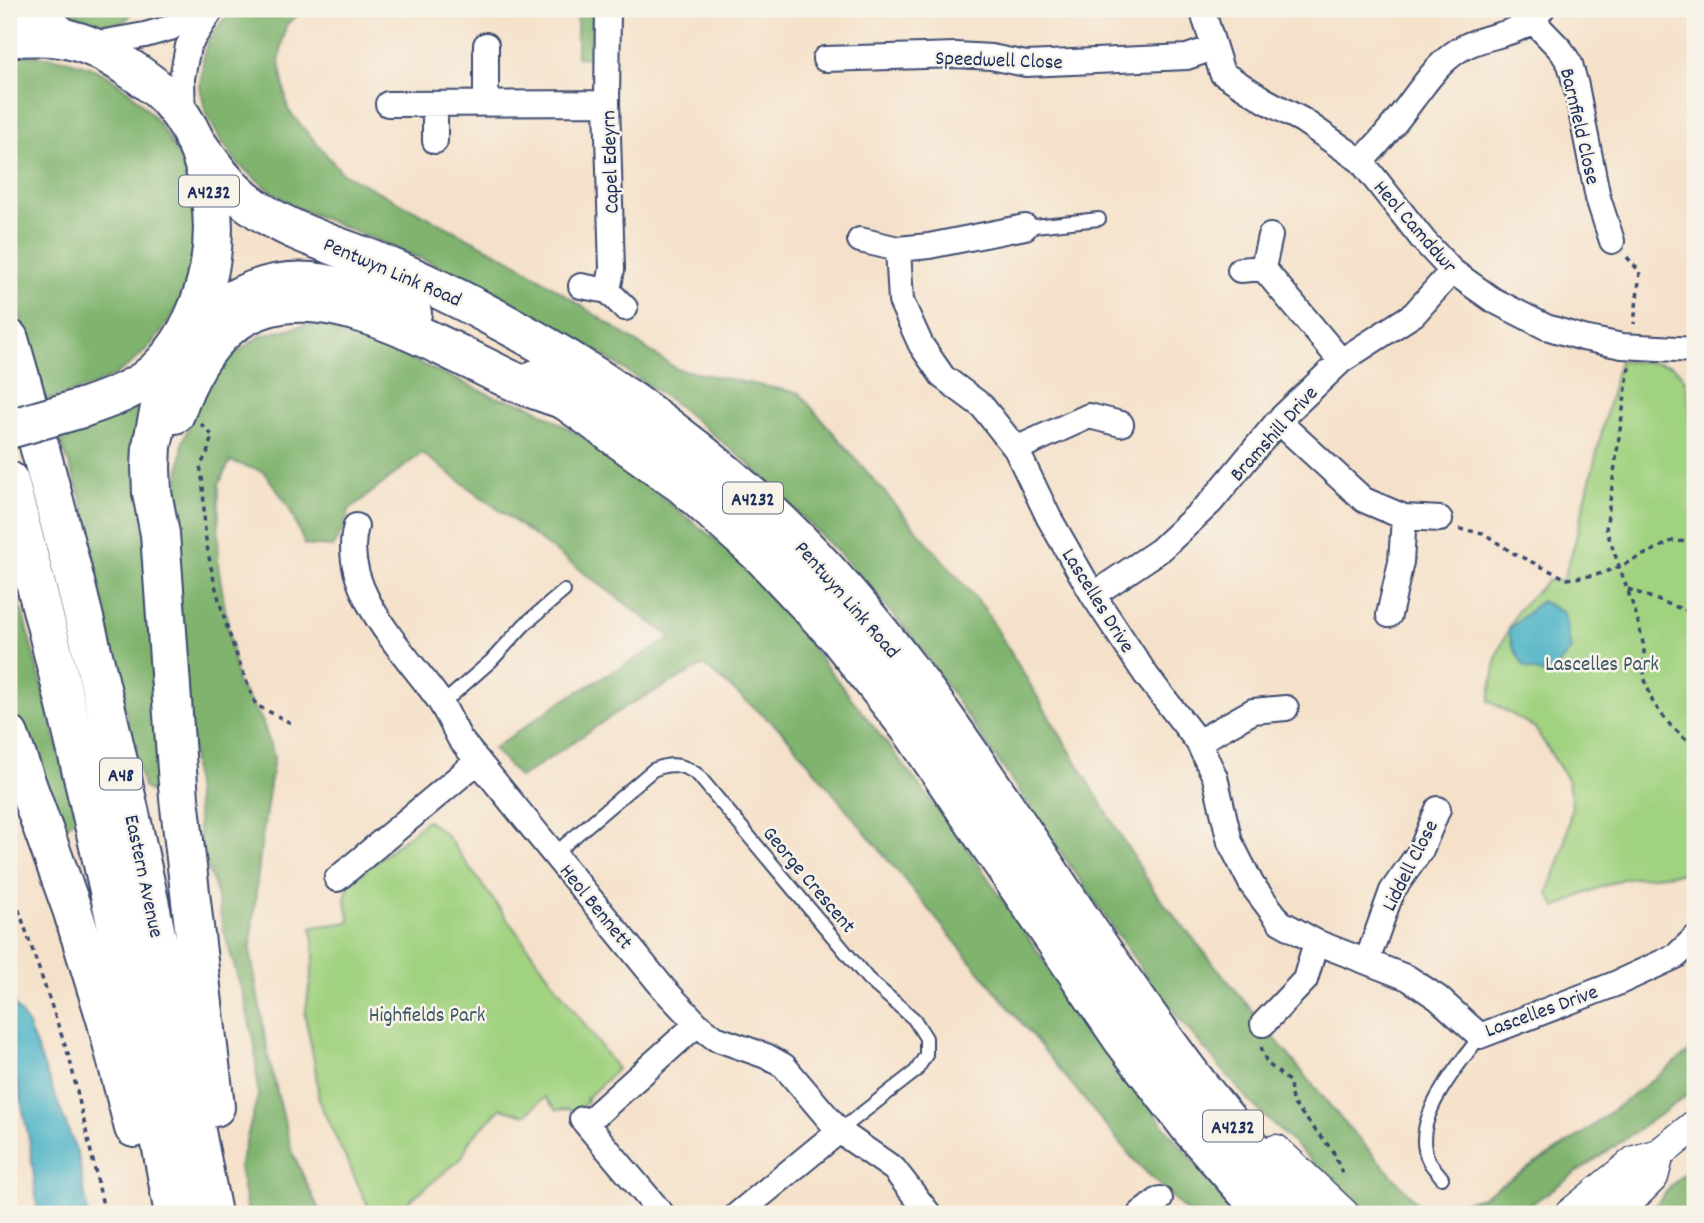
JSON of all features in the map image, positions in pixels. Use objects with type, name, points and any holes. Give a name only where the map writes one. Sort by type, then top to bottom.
[{"type":"main road","points":[[29,9],[75,42]]},
{"type":"main road","name":"A4232","points":[[9,37],[75,42],[116,59],[165,96],[188,129],[205,172],[210,195],[213,249],[206,285],[181,341],[145,380],[128,390],[82,408],[9,429]]},
{"type":"main road","name":"Pentwyn Link Road","points":[[188,129],[221,177],[237,194],[267,215],[451,295],[549,348],[618,391],[665,426],[730,477],[778,521],[849,595],[896,652],[965,746],[1160,1034],[1203,1091],[1311,1214]]},
{"type":"main road","name":"Pentwyn Link Road","points":[[181,341],[242,295],[289,282],[326,283],[383,301],[452,331],[516,364],[683,485],[762,556],[838,637],[912,731],[1123,1040],[1191,1129],[1266,1214]]},
{"type":"main road","points":[[160,534],[165,458],[170,429],[186,384],[216,338],[238,320],[259,308],[292,301],[308,301],[348,309],[428,340],[506,378],[562,399]]},
{"type":"main road","name":"Eastern Avenue","points":[[9,339],[91,645],[130,811],[167,978],[212,1214]]},
{"type":"main road","points":[[181,341],[155,434],[151,467],[152,493],[160,534],[181,811],[227,1214]]},
{"type":"main road","name":"Eastern Avenue","points":[[9,481],[44,612],[98,839],[174,1214]]},
{"type":"main road","points":[[9,735],[81,935],[158,1214]]},
{"type":"street","points":[[75,42],[145,35],[170,28],[203,9]]},
{"type":"street","points":[[188,129],[182,78],[186,55],[194,34],[212,9]]},
{"type":"street","name":"Capel Edeyrn","points":[[581,286],[617,299],[612,269],[607,103],[608,9]]},
{"type":"street","name":"Heol Camddwr","points":[[1202,9],[1222,73],[1301,120],[1361,161],[1424,241],[1452,271],[1493,300],[1546,327],[1583,338],[1695,356]]},
{"type":"street","points":[[1361,161],[1380,142],[1435,68],[1466,46],[1516,30],[1537,15]]},
{"type":"street","name":"Barnfield Close","points":[[1537,15],[1570,64],[1598,198],[1612,241]]},
{"type":"street","points":[[486,45],[486,103]]},
{"type":"street","name":"Speedwell Close","points":[[825,59],[956,55],[991,57],[1026,64],[1187,57],[1213,48]]},
{"type":"street","points":[[388,104],[607,103]]},
{"type":"street","points":[[435,104],[435,142]]},
{"type":"street","points":[[860,240],[898,249],[929,246],[1026,227]]},
{"type":"street","points":[[1270,236],[1251,269],[1341,361]]},
{"type":"street","name":"Lascelles Drive","points":[[898,249],[901,301],[921,345],[943,377],[982,406],[1016,449],[1049,519],[1093,595],[1146,675],[1198,742],[1214,778],[1230,842],[1252,885],[1280,922],[1316,942],[1408,978],[1428,991],[1480,1036],[1615,984],[1676,956],[1695,938]]},
{"type":"street","name":"Bramshill Drive","points":[[1093,595],[1160,550],[1210,502],[1278,421],[1341,361],[1414,314],[1452,271]]},
{"type":"street","points":[[1016,449],[1090,416],[1121,424]]},
{"type":"street","points":[[1278,421],[1364,500],[1404,517],[1440,519]]},
{"type":"street","points":[[1389,615],[1401,562],[1404,517]]},
{"type":"street","name":"Heol Bennett","points":[[356,526],[352,540],[355,572],[368,602],[442,704],[460,739],[656,979],[697,1024],[715,1038],[766,1056],[784,1066],[839,1131],[894,1170],[929,1214]]},
{"type":"street","points":[[1198,742],[1253,711],[1286,708]]},
{"type":"street","points":[[337,879],[478,761]]},
{"type":"street","name":"Liddell Close","points":[[1367,961],[1392,891],[1421,850],[1438,809]]},
{"type":"street","points":[[1263,1024],[1305,980],[1316,942]]},
{"type":"street","points":[[662,1214],[590,1116],[697,1024]]},
{"type":"street","points":[[1160,1034],[1313,1187],[1344,1214]]},
{"type":"street","points":[[1570,1214],[1635,1161],[1658,1154],[1695,1125]]},
{"type":"street","points":[[738,1214],[839,1131]]},
{"type":"street","points":[[1616,1214],[1653,1177],[1658,1154]]},
{"type":"street","points":[[1551,1214],[1604,1185]]},
{"type":"street","points":[[1140,1214],[1160,1199]]},
{"type":"lane","points":[[1026,227],[1099,219]]},
{"type":"lane","points":[[442,704],[491,661],[525,624],[564,591]]},
{"type":"lane","name":"George Crescent","points":[[554,854],[653,770],[666,764],[677,764],[698,775],[868,979],[914,1019],[926,1038],[926,1055],[916,1071],[839,1131]]},
{"type":"lane","points":[[1442,1178],[1428,1160],[1424,1144],[1426,1124],[1433,1102],[1480,1036]]},
{"type":"path","points":[[1612,241],[1640,272],[1606,529],[1628,589],[1644,647],[1644,677],[1653,703],[1671,726],[1695,747]]},
{"type":"path","points":[[198,421],[212,435],[207,454],[200,466],[204,484],[206,543],[221,606],[256,705],[290,723]]},
{"type":"path","points":[[1440,519],[1447,528],[1483,533],[1513,553],[1567,579],[1596,575],[1619,567],[1672,541],[1695,542]]},
{"type":"path","points":[[1628,589],[1695,614]]},
{"type":"path","points":[[9,881],[70,1060],[105,1214]]},
{"type":"path","points":[[1263,1024],[1261,1049],[1267,1063],[1290,1082],[1292,1102],[1333,1151],[1347,1185]]},
{"type":"green space","points":[[65,9],[133,9],[127,19],[113,25],[87,20]]},
{"type":"green space","points":[[238,9],[305,9],[286,25],[279,61],[288,110],[342,173],[517,263],[677,369],[799,393],[984,608],[1154,891],[1341,1119],[1425,1212],[1482,1197],[1582,1134],[1695,1047],[1695,1090],[1517,1214],[1367,1214],[1249,1101],[1160,996],[915,640],[847,561],[748,463],[676,404],[589,346],[488,288],[295,207],[238,164],[206,114],[200,86],[208,40],[223,20]]},
{"type":"green space","points":[[577,9],[592,9],[593,58],[577,57]]},
{"type":"green space","points":[[9,55],[45,57],[80,64],[109,77],[128,91],[151,114],[173,147],[188,182],[194,219],[193,255],[184,291],[167,324],[143,353],[111,377],[87,388],[45,400],[9,279]]},
{"type":"green space","points":[[309,324],[358,333],[495,397],[529,405],[594,444],[732,553],[794,625],[962,840],[1068,996],[1167,1130],[1240,1214],[1189,1214],[1134,1160],[784,733],[704,665],[625,707],[520,778],[493,749],[560,702],[672,638],[422,453],[349,510],[345,527],[332,547],[305,545],[288,505],[264,472],[230,461],[219,484],[218,565],[237,682],[262,720],[274,757],[250,950],[269,1060],[292,1152],[321,1214],[248,1214],[239,1167],[258,1096],[255,1047],[214,884],[201,854],[180,621],[176,503],[183,441],[201,394],[218,366],[260,336]]},
{"type":"green space","name":"Lascelles Park","points":[[1619,361],[1651,362],[1669,365],[1678,370],[1684,379],[1690,402],[1695,450],[1695,872],[1622,879],[1556,908],[1548,893],[1564,847],[1572,805],[1568,781],[1535,728],[1489,701],[1497,654],[1517,611],[1547,581],[1563,580],[1574,546]]},
{"type":"green space","points":[[151,401],[162,789],[152,793],[143,787],[95,577],[92,542],[83,504],[56,433]]},
{"type":"green space","points":[[9,573],[21,606],[76,818],[67,826],[54,823],[9,710]]},
{"type":"green space","name":"Highfields Park","points":[[427,820],[445,834],[617,1069],[586,1099],[587,1103],[572,1112],[570,1109],[556,1110],[545,1097],[525,1115],[501,1108],[469,1141],[462,1158],[393,1214],[372,1214],[319,1102],[305,1016],[314,955],[312,927],[350,922],[345,898],[349,884]]},
{"type":"green space","points":[[1695,1163],[1695,1214],[1648,1214],[1673,1184]]},
{"type":"water","points":[[1541,601],[1564,613],[1571,650],[1549,675],[1525,668],[1513,647],[1508,630]]},
{"type":"water","points":[[9,997],[27,1023],[78,1155],[88,1214],[38,1214],[30,1144],[13,1060],[9,1055]]}]
